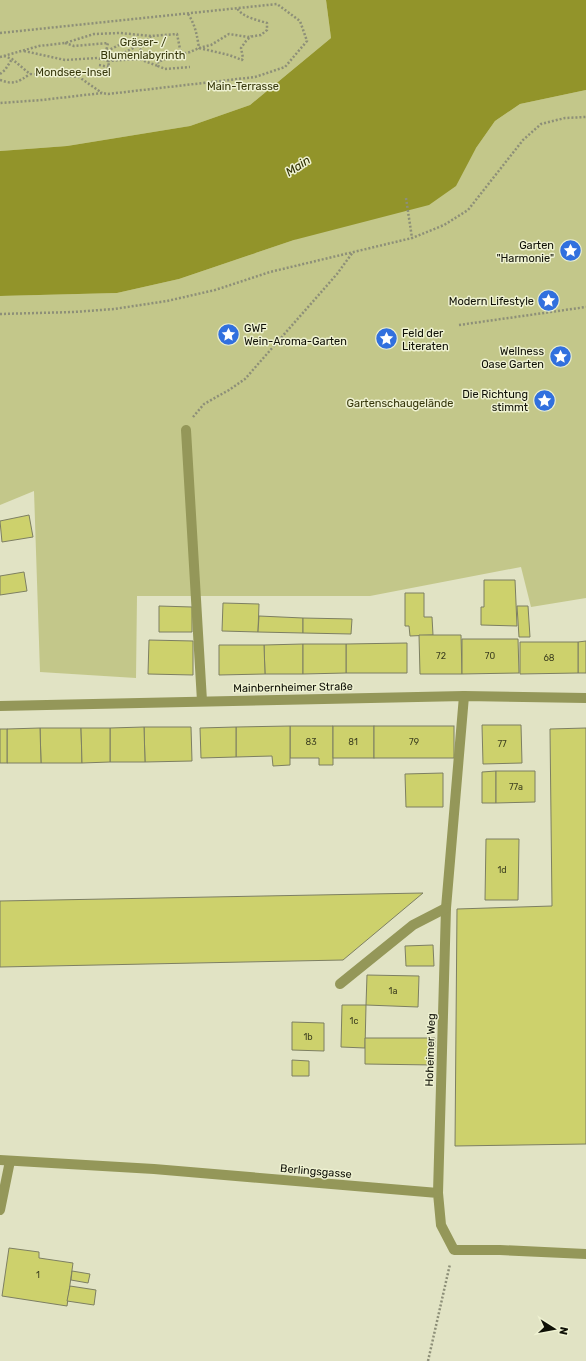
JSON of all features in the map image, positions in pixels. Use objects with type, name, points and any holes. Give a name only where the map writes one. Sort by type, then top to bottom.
[{"type":"street","points":[[186,430],[202,701]]},
{"type":"street","name":"Mainbernheimer Straße","points":[[0,706],[464,696],[586,698]]},
{"type":"street","name":"Hoheimer Weg","points":[[438,1193],[446,908],[464,696]]},
{"type":"street","points":[[340,984],[413,925],[446,908]]},
{"type":"street","points":[[0,1210],[5,1160]]},
{"type":"street","name":"Berlingsgasse","points":[[5,1160],[154,1170],[438,1193]]},
{"type":"street","points":[[438,1193],[441,1225],[454,1250],[500,1250],[586,1254]]},
{"type":"path","points":[[0,32],[276,4],[300,21],[307,41],[285,67],[255,77],[108,94],[102,93],[0,103]]},
{"type":"path","points":[[158,66],[158,62],[165,58],[211,45],[229,34],[251,36],[261,35],[267,30],[267,23],[246,16],[237,8]]},
{"type":"path","points":[[187,13],[197,32],[199,48]]},
{"type":"path","points":[[0,57],[39,46],[65,43],[94,34],[120,33],[151,36],[177,34],[181,54]]},
{"type":"path","points":[[139,59],[139,51],[151,36]]},
{"type":"path","points":[[199,48],[229,55],[242,60],[241,48],[251,36]]},
{"type":"path","points":[[108,61],[145,42]]},
{"type":"path","points":[[65,43],[74,46],[108,43],[104,60]]},
{"type":"path","points":[[106,51],[119,45]]},
{"type":"path","points":[[24,51],[65,60],[97,58],[108,61],[139,59],[165,69],[190,66]]},
{"type":"path","points":[[4,56],[12,59],[30,74],[79,77],[102,93]]},
{"type":"path","points":[[0,74],[6,70],[12,59]]},
{"type":"path","points":[[99,65],[109,67],[108,61]]},
{"type":"path","points":[[0,80],[8,83],[18,82],[30,74]]},
{"type":"path","points":[[0,314],[108,310],[167,301],[215,290],[270,272],[412,238],[444,225],[468,210],[523,140],[541,124],[566,118],[586,117]]},
{"type":"path","points":[[406,198],[412,238]]},
{"type":"path","points":[[186,430],[194,414],[204,404],[245,379],[337,274],[354,251]]},
{"type":"path","points":[[459,325],[586,308]]},
{"type":"path","points":[[428,1361],[454,1250]]},
{"type":"green space","name":"Mondsee-Insel","points":[[0,0],[326,0],[331,38],[250,105],[190,126],[67,146],[0,151]]},
{"type":"green space","name":"Gartenschaugelände","points":[[586,90],[586,598],[531,607],[521,567],[370,596],[137,596],[136,678],[40,672],[34,491],[0,505],[0,296],[117,293],[179,279],[294,240],[476,148],[495,121],[520,104]]},
{"type":"water","name":"Main","points":[[326,0],[586,0],[586,90],[520,104],[495,121],[476,148],[456,186],[429,205],[294,240],[179,279],[117,293],[0,296],[0,151],[67,146],[190,126],[250,105],[331,38]]},
{"type":"building","points":[[29,515],[33,537],[2,542],[0,521]]},
{"type":"building","points":[[24,572],[27,591],[0,595],[0,576]]},
{"type":"building","points":[[484,580],[515,580],[517,626],[481,625],[481,607],[484,607]]},
{"type":"building","points":[[405,593],[424,593],[424,617],[432,617],[433,635],[410,636],[409,626],[405,626]]},
{"type":"building","points":[[223,603],[259,604],[258,632],[222,631]]},
{"type":"building","points":[[159,606],[192,607],[192,632],[159,632]]},
{"type":"building","points":[[517,606],[528,606],[530,637],[519,637]]},
{"type":"building","points":[[259,616],[303,618],[303,633],[258,632]]},
{"type":"building","points":[[303,618],[352,619],[351,634],[303,633]]},
{"type":"building","points":[[419,635],[461,635],[462,674],[420,674]]},
{"type":"building","points":[[462,639],[518,639],[519,673],[462,674]]},
{"type":"building","points":[[149,640],[193,641],[193,675],[148,674]]},
{"type":"building","points":[[586,641],[586,673],[578,673],[578,642]]},
{"type":"building","points":[[520,642],[578,642],[578,673],[520,674]]},
{"type":"building","points":[[407,643],[407,673],[346,673],[346,644]]},
{"type":"building","points":[[303,644],[303,674],[265,674],[264,645]]},
{"type":"building","points":[[303,644],[346,644],[346,673],[303,674]]},
{"type":"building","points":[[219,645],[264,645],[265,674],[219,675]]},
{"type":"building","points":[[482,725],[521,725],[522,763],[483,764]]},
{"type":"building","points":[[290,726],[333,726],[333,765],[319,765],[319,758],[290,758]]},
{"type":"building","points":[[290,726],[290,765],[273,766],[272,756],[236,757],[236,727]]},
{"type":"building","points":[[333,726],[374,726],[374,758],[333,758]]},
{"type":"building","points":[[374,726],[454,726],[454,758],[374,758]]},
{"type":"building","points":[[144,727],[191,727],[192,761],[145,762]]},
{"type":"building","points":[[144,727],[145,762],[110,762],[110,728]]},
{"type":"building","points":[[236,727],[236,757],[201,758],[200,728]]},
{"type":"building","points":[[40,728],[81,728],[82,763],[41,763]]},
{"type":"building","points":[[40,728],[41,763],[7,763],[7,729]]},
{"type":"building","points":[[81,728],[110,728],[110,762],[82,763]]},
{"type":"building","points":[[586,728],[586,1144],[455,1146],[457,909],[552,906],[550,729]]},
{"type":"building","points":[[0,729],[7,729],[7,763],[0,763]]},
{"type":"building","points":[[496,771],[496,803],[482,803],[482,772]]},
{"type":"building","points":[[496,771],[535,771],[535,802],[496,803]]},
{"type":"building","points":[[443,773],[443,807],[406,807],[405,774]]},
{"type":"building","points":[[486,839],[519,839],[518,900],[485,900]]},
{"type":"building","points":[[423,893],[343,960],[0,967],[0,901]]},
{"type":"building","points":[[433,945],[434,966],[406,966],[405,946]]},
{"type":"building","points":[[367,975],[419,976],[418,1007],[366,1005]]},
{"type":"building","points":[[342,1005],[366,1005],[365,1048],[341,1047]]},
{"type":"building","points":[[292,1022],[324,1023],[324,1051],[292,1050]]},
{"type":"building","points":[[365,1038],[435,1038],[434,1065],[365,1064]]},
{"type":"building","points":[[292,1060],[309,1061],[309,1076],[292,1076]]},
{"type":"building","points":[[9,1248],[39,1252],[39,1258],[73,1263],[67,1306],[2,1296]]},
{"type":"building","points":[[72,1271],[90,1274],[88,1283],[71,1280]]},
{"type":"building","points":[[70,1286],[96,1290],[94,1305],[67,1301]]},
{"type":"place","name":"Garten \"Harmonie\"","points":[[570,251]]},
{"type":"place","name":"Modern Lifestyle","points":[[549,301]]},
{"type":"place","name":"GWF Wein-Aroma-Garten","points":[[228,334]]},
{"type":"place","name":"Feld der Literaten","points":[[387,339]]},
{"type":"place","name":"Wellness Oase Garten","points":[[560,357]]},
{"type":"place","name":"Die Richtung stimmt","points":[[544,400]]},
{"type":"park label","name":"Gräser- / Blumenlabyrinth","points":[[143,48]]},
{"type":"park label","name":"Main-Terrasse","points":[[243,86]]}]
